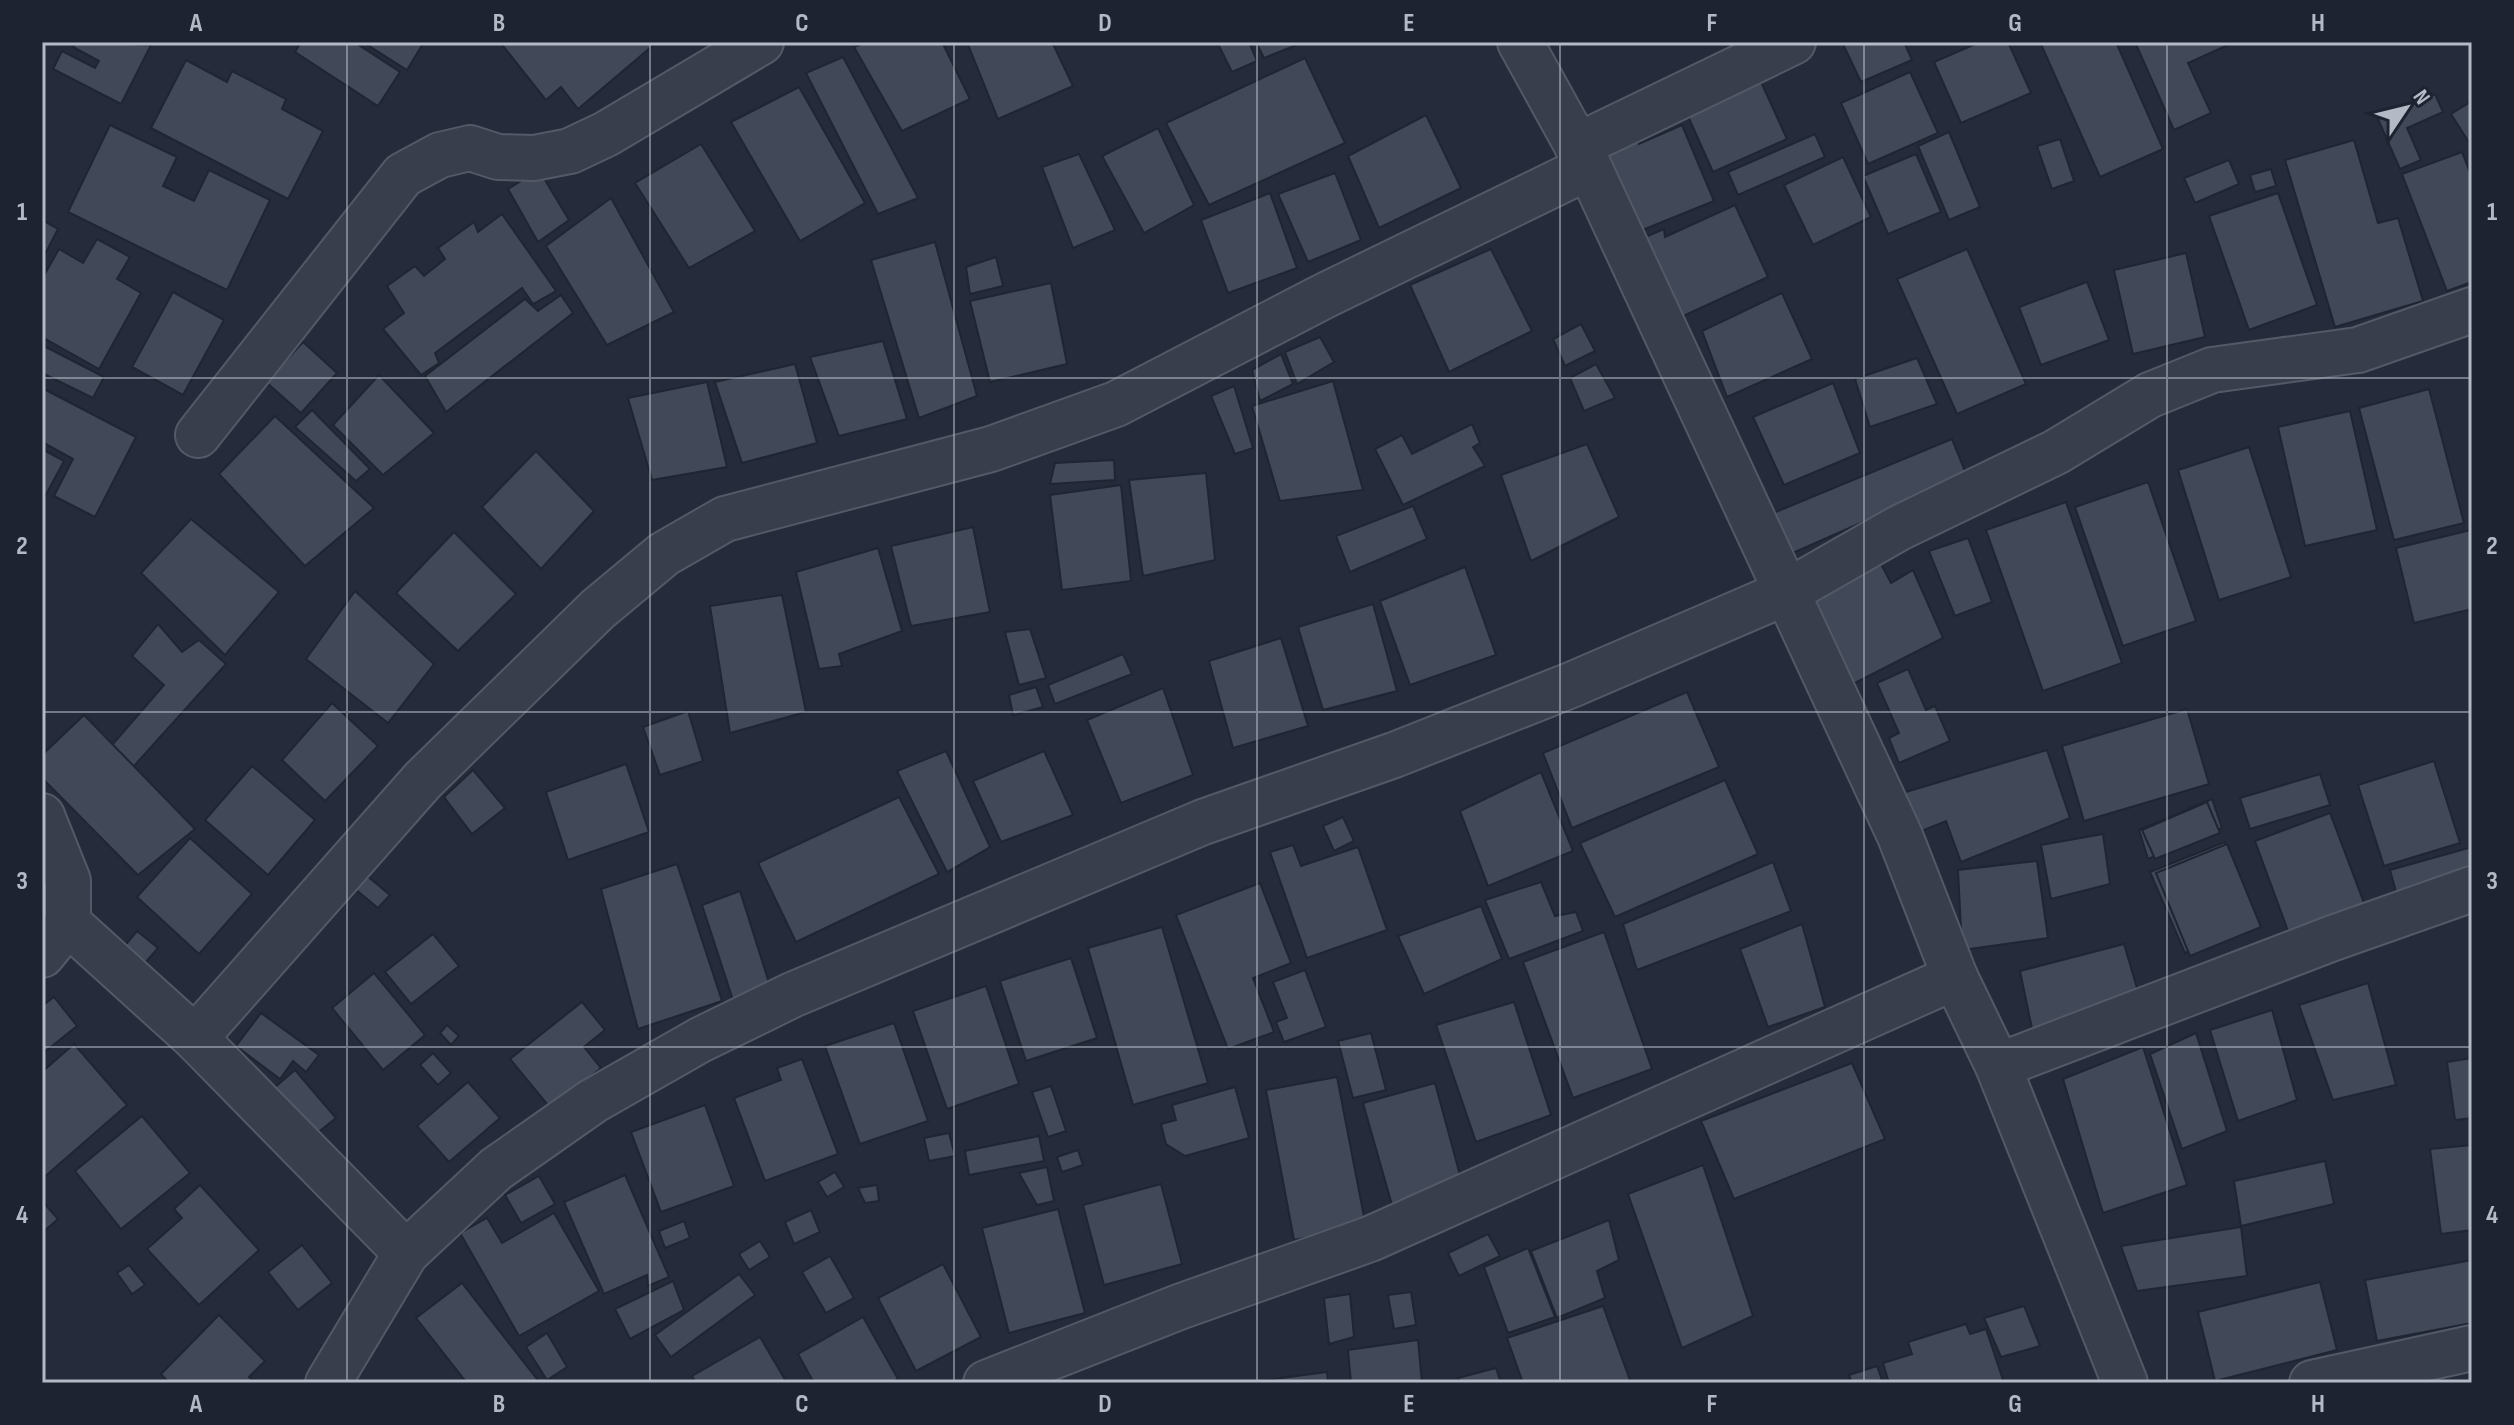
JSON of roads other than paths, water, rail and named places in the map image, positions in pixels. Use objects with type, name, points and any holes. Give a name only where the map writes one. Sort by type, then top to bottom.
[{"type":"street","points":[[198,435],[403,175],[440,155],[470,148],[498,157],[534,158],[570,151],[606,134],[761,42]]},
{"type":"street","points":[[1520,42],[1583,157],[1900,836],[1955,977],[1998,1066],[2125,1383]]},
{"type":"street","points":[[195,1038],[433,770],[598,609],[664,554],[725,519],[991,449],[1116,404],[1324,296],[1793,42]]},
{"type":"street","points":[[328,1383],[406,1253],[496,1169],[593,1101],[700,1040],[792,995],[1203,822],[1482,720],[1787,592],[1899,528],[2056,452],[2150,395],[2212,370],[2358,350],[2472,310]]},
{"type":"street","points":[[42,816],[68,881],[55,939],[195,1038],[406,1253]]},
{"type":"street","points":[[1998,1066],[2333,938],[2472,889]]},
{"type":"street","points":[[986,1383],[1179,1307],[1370,1239],[1955,977]]},
{"type":"street","points":[[2312,1383],[2472,1348]]}]
